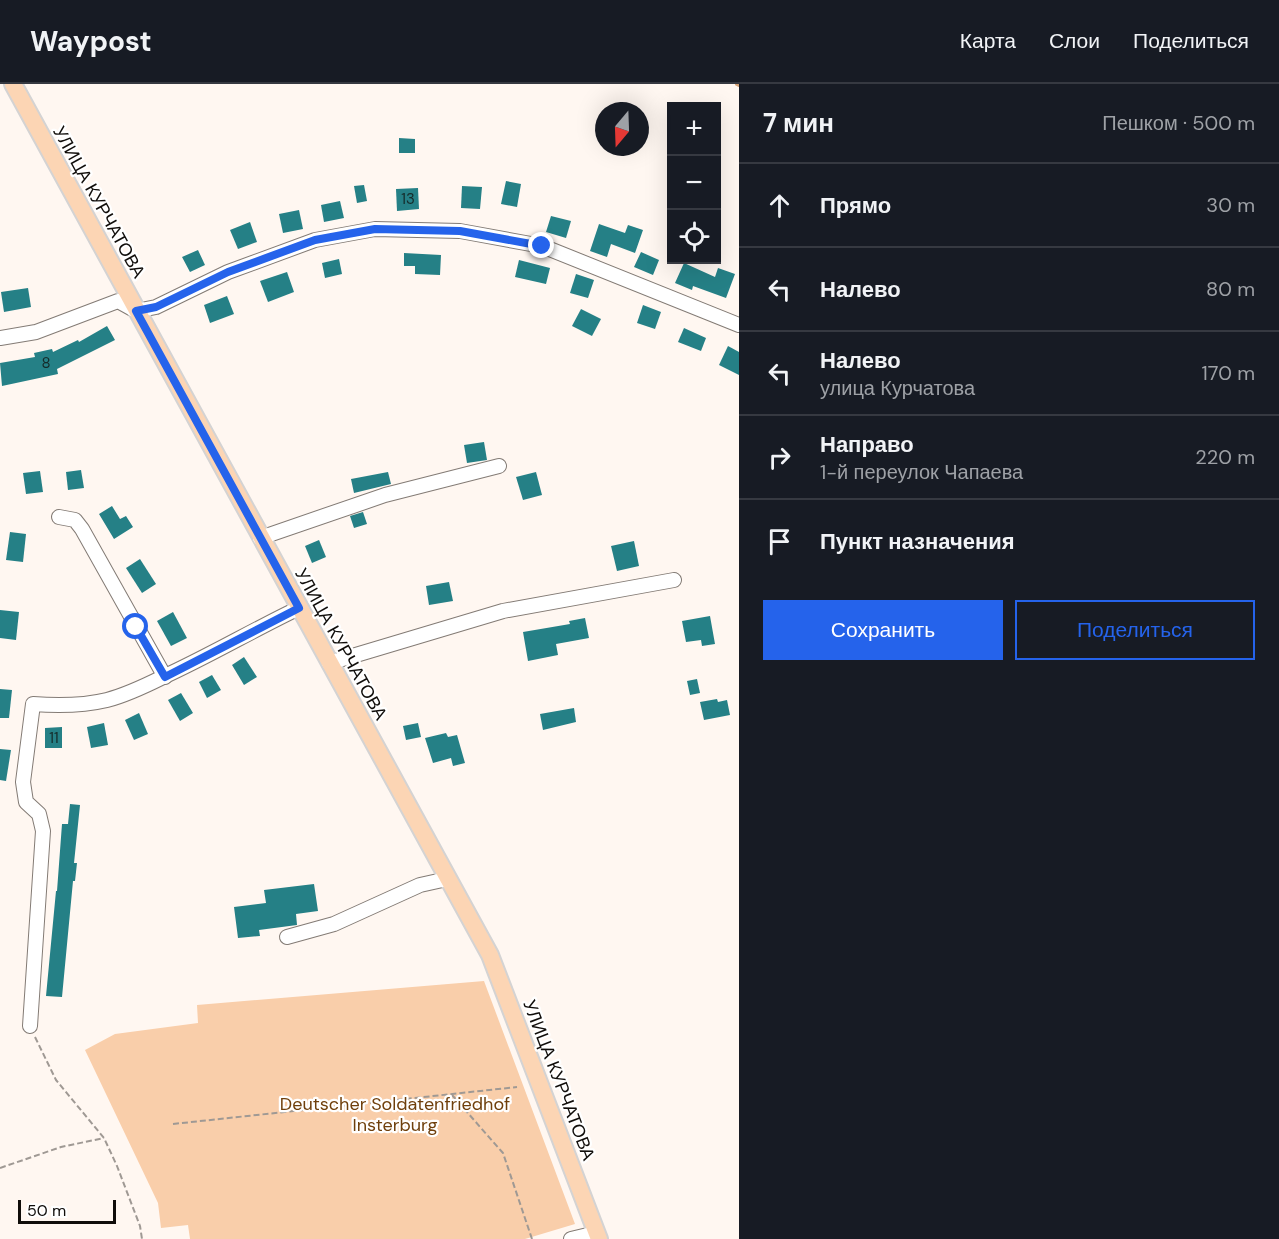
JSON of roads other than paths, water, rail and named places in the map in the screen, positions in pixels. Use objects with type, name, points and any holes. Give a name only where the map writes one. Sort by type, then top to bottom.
[{"type":"main road","name":"УЛИЦА КУРЧАТОВА","points":[[13,84],[490,955],[598,1236]]},
{"type":"street","points":[[0,338],[36,332],[118,301],[136,311],[156,307],[228,272],[315,240],[375,229],[460,231],[542,246],[739,325]]},
{"type":"street","points":[[260,538],[385,495],[499,466]]},
{"type":"street","points":[[59,518],[75,520],[82,528],[165,677]]},
{"type":"street","points":[[329,663],[503,611],[674,580]]},
{"type":"street","points":[[30,1026],[43,831],[39,814],[26,802],[23,782],[33,704],[65,706],[107,700],[165,677],[299,608]]},
{"type":"street","points":[[287,937],[334,924],[420,885],[447,879]]},
{"type":"street","points":[[571,1239],[598,1236]]},
{"type":"park label","name":"Deutscher Soldatenfriedhof Insterburg","points":[[395,1114]]}]
